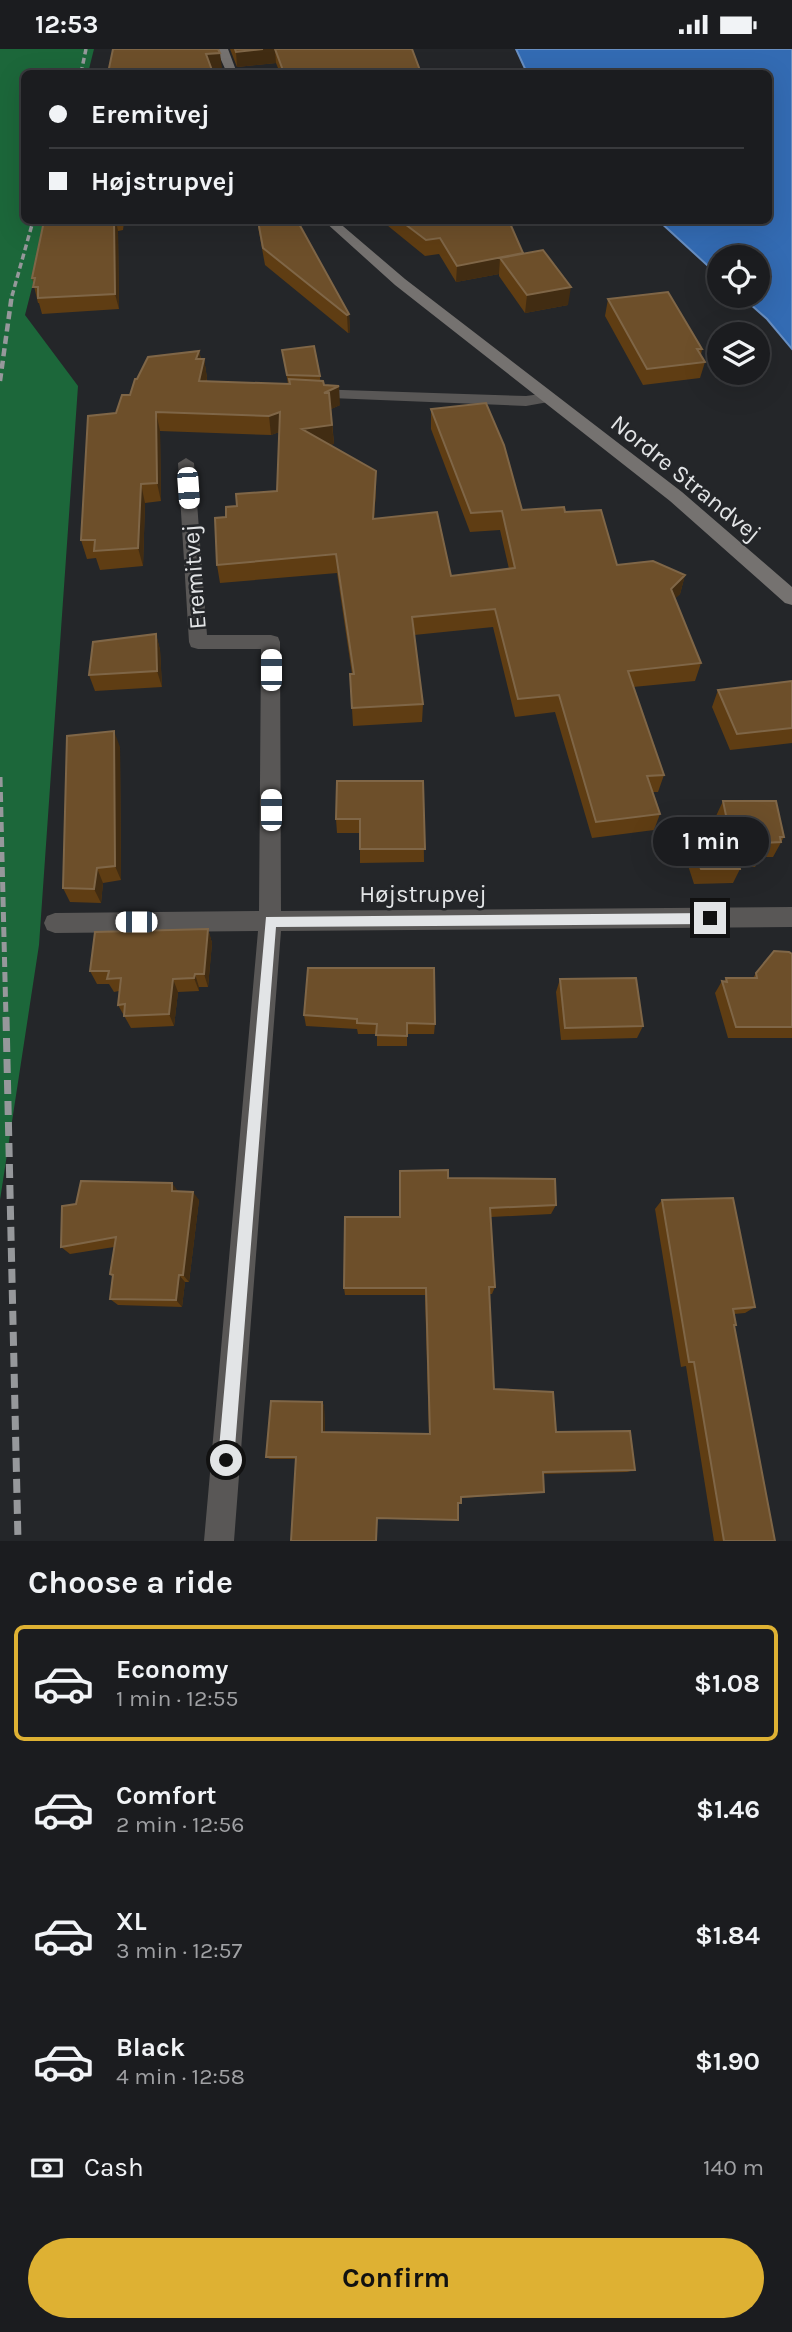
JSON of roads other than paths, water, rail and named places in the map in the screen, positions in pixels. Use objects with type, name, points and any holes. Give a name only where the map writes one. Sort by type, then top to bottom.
[{"type":"main road","points":[[222,49],[231,70]]},
{"type":"main road","name":"Nordre Strandvej","points":[[333,224],[368,256],[691,508],[792,598]]},
{"type":"street","points":[[296,393],[526,401],[548,398]]},
{"type":"street","name":"Eremitvej","points":[[186,463],[198,642],[271,642],[270,921],[219,1541]]},
{"type":"street","name":"Højstrupvej","points":[[55,923],[792,918]]},
{"type":"water","points":[[516,49],[792,49],[792,349],[755,308],[770,308],[770,245],[707,245],[707,265],[662,224],[772,224],[772,70],[526,70]]},
{"type":"railway","points":[[82,70],[86,49]]},
{"type":"railway","points":[[12,296],[32,224]]},
{"type":"railway","points":[[0,381],[12,294]]},
{"type":"railway","points":[[0,777],[6,1019]]},
{"type":"railway","points":[[6,1017],[18,1541]]}]
